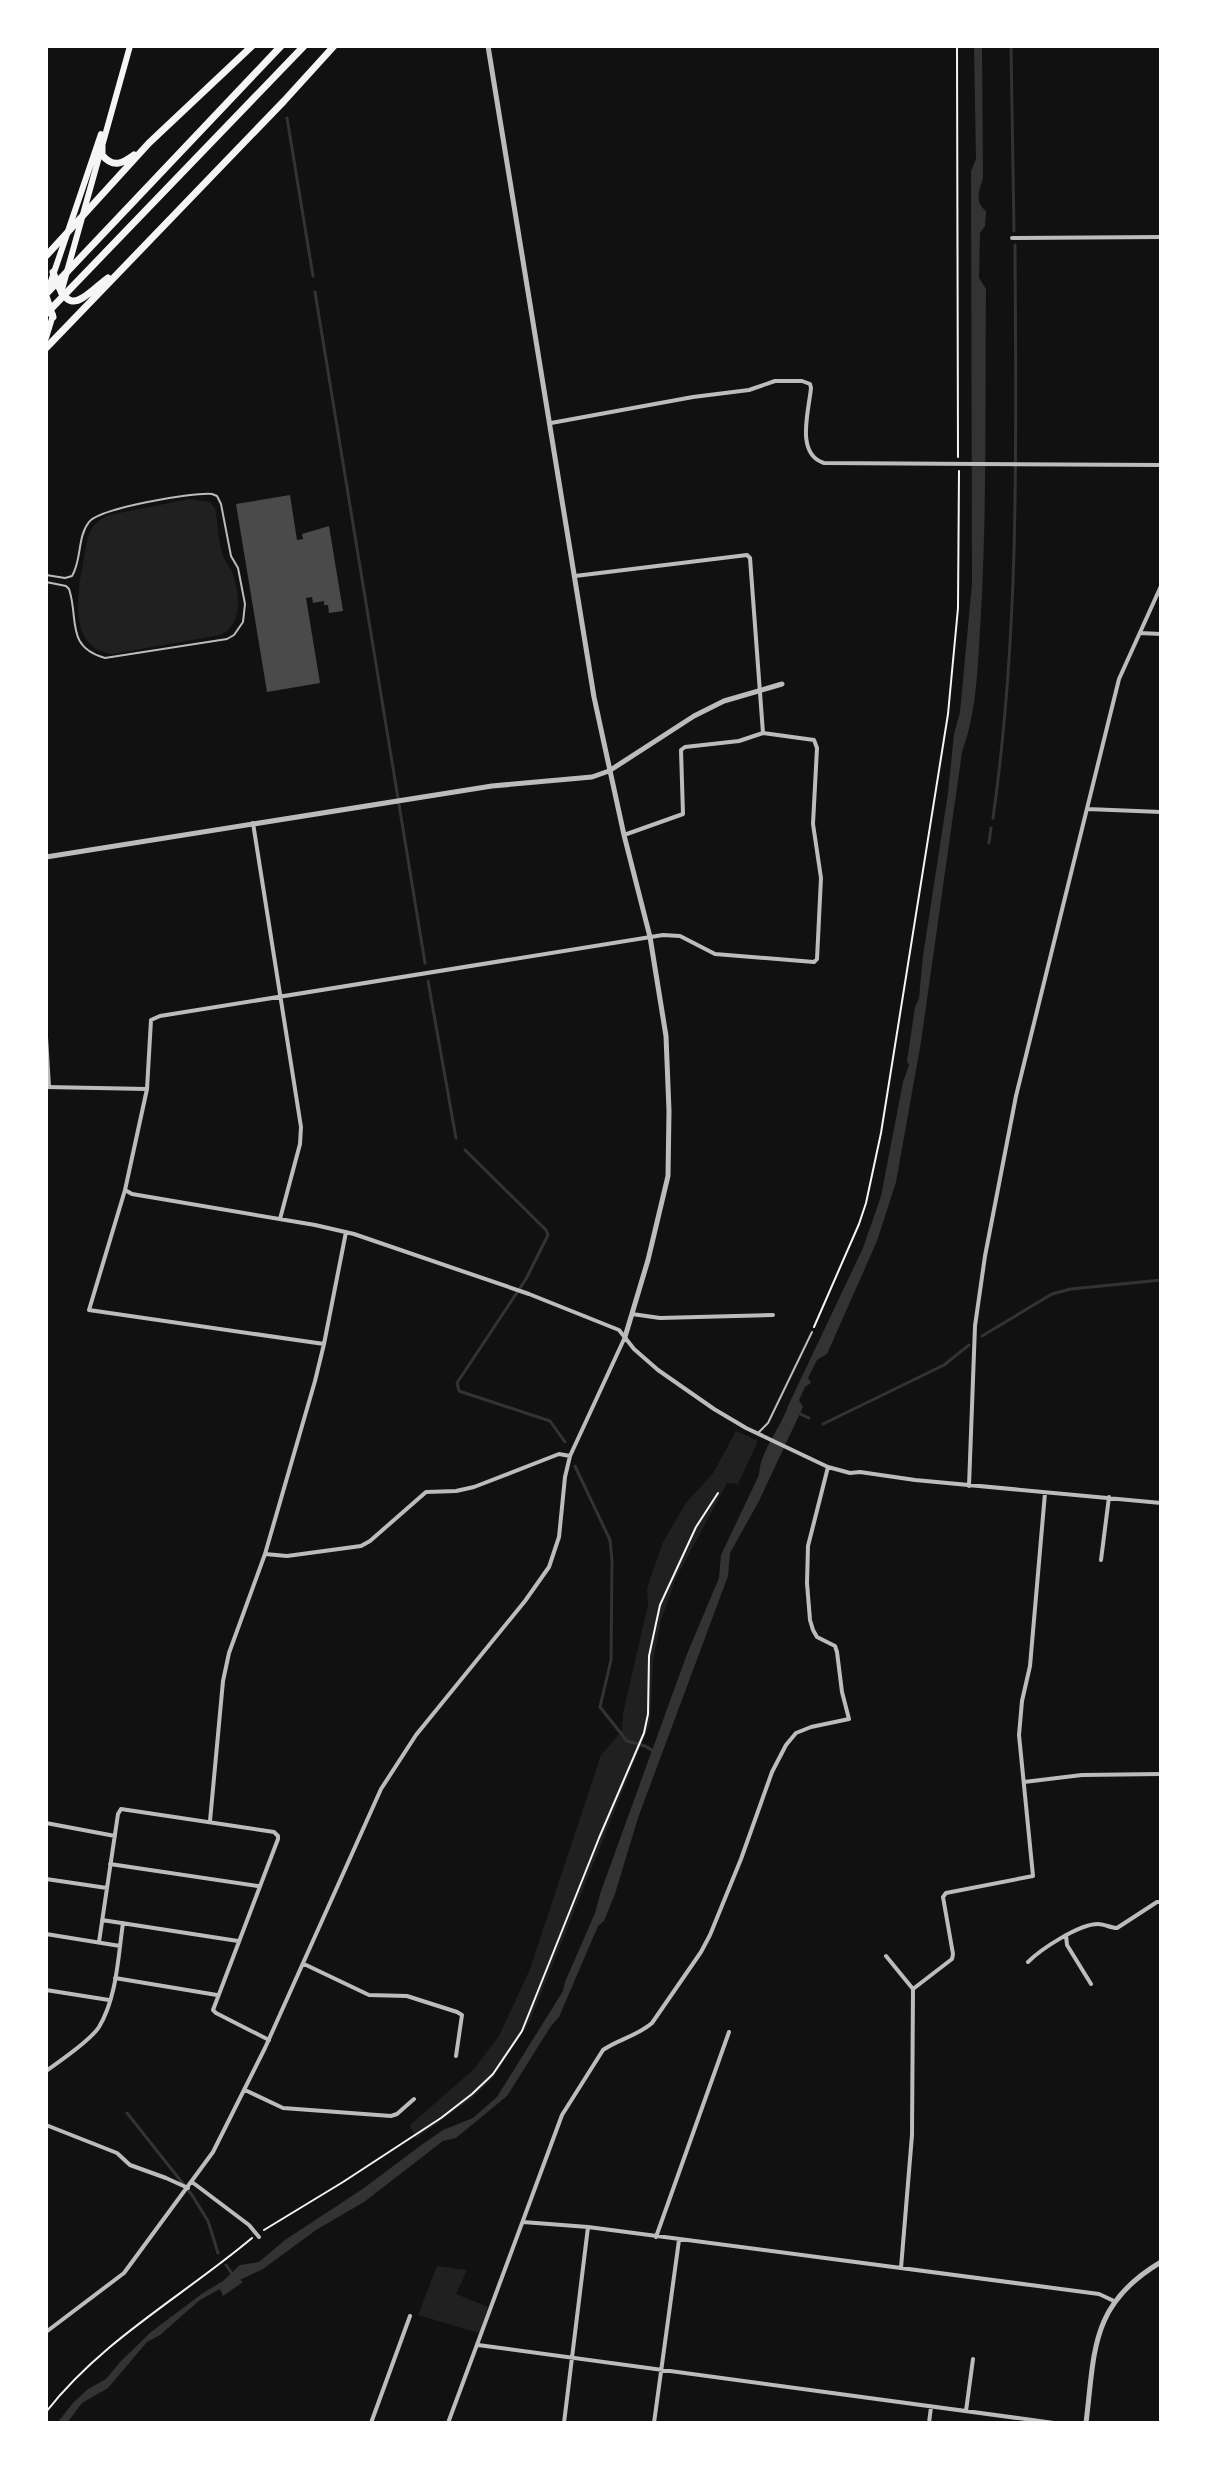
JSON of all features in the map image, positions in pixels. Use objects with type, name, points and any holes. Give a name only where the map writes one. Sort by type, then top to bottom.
[{"type":"highway","points":[[46,256],[149,143],[252,46]]},
{"type":"highway","points":[[49,316],[46,295],[281,46]]},
{"type":"highway","points":[[49,316],[109,248],[304,46]]},
{"type":"highway","points":[[46,348],[334,46]]},
{"type":"highway","points":[[102,147],[110,163],[119,164],[149,143]]},
{"type":"highway","points":[[53,272],[60,293],[71,301],[81,300],[123,268]]},
{"type":"main road","points":[[46,295],[130,46]]},
{"type":"main road","points":[[46,338],[49,316],[60,293],[84,215],[111,108]]},
{"type":"street","points":[[46,2332],[117,2281],[213,2152],[304,1964],[375,1800],[416,1735],[549,1567],[559,1537],[570,1456],[625,1337],[668,1176],[666,1036],[650,937],[609,771],[592,683],[488,46]]},
{"type":"street","points":[[1012,238],[1161,237]]},
{"type":"street","points":[[551,423],[749,390],[775,381],[802,381],[810,384],[811,388],[807,448],[817,461],[839,464],[1161,465]]},
{"type":"street","points":[[575,576],[747,555],[750,558],[763,733]]},
{"type":"street","points":[[969,1486],[975,1326],[985,1256],[1016,1096],[1119,679],[1161,586]]},
{"type":"street","points":[[1140,633],[1161,634]]},
{"type":"street","points":[[46,857],[402,799],[492,786],[582,779],[609,771],[694,716],[724,701],[782,684]]},
{"type":"street","points":[[324,1344],[89,1310],[125,1190],[147,1089],[153,1018],[650,937],[680,936],[723,955],[814,962],[817,959],[821,878],[813,824],[817,748],[814,740],[763,733],[739,741],[685,747],[681,750],[683,814],[624,835]]},
{"type":"street","points":[[1087,809],[1161,812]]},
{"type":"street","points":[[253,823],[301,1127],[300,1144],[280,1219]]},
{"type":"street","points":[[46,1037],[48,1087],[147,1089]]},
{"type":"street","points":[[125,1190],[132,1194],[346,1232],[524,1292],[619,1330],[634,1349],[658,1370],[723,1415],[828,1467],[850,1473],[969,1486],[1161,1503]]},
{"type":"street","points":[[210,1821],[223,1681],[229,1653],[265,1554],[324,1344],[346,1232]]},
{"type":"street","points":[[632,1314],[660,1318],[773,1315]]},
{"type":"street","points":[[265,1554],[287,1556],[361,1546],[426,1492],[464,1490],[559,1454],[570,1456]]},
{"type":"street","points":[[448,2423],[562,2115],[603,2050],[652,2023],[701,1952],[741,1859],[772,1772],[786,1745],[796,1733],[849,1719],[835,1646],[817,1637],[810,1620],[808,1546],[828,1467]]},
{"type":"street","points":[[913,1989],[952,1959],[943,1897],[946,1893],[1033,1876],[1019,1735],[1030,1666],[1045,1493]]},
{"type":"street","points":[[1101,1560],[1109,1497]]},
{"type":"street","points":[[1024,1782],[1082,1775],[1161,1774]]},
{"type":"street","points":[[99,1942],[119,1810],[124,1808],[277,1833],[278,1839],[213,2007],[216,2013],[269,2040]]},
{"type":"street","points":[[46,1823],[115,1836]]},
{"type":"street","points":[[110,1864],[259,1886]]},
{"type":"street","points":[[46,1879],[107,1888]]},
{"type":"street","points":[[1028,1962],[1066,1935],[1096,1924],[1117,1928],[1161,1902]]},
{"type":"street","points":[[102,1920],[238,1941]]},
{"type":"street","points":[[46,2071],[98,2029],[115,1978],[123,1923]]},
{"type":"street","points":[[46,1934],[120,1946]]},
{"type":"street","points":[[1066,1935],[1067,1945],[1091,1984]]},
{"type":"street","points":[[886,1956],[913,1989],[912,2135],[901,2268]]},
{"type":"street","points":[[304,1964],[369,1995],[407,1996],[462,2015],[456,2056]]},
{"type":"street","points":[[115,1978],[217,1995]]},
{"type":"street","points":[[46,1990],[109,2000]]},
{"type":"street","points":[[656,2237],[729,2032]]},
{"type":"street","points":[[245,2090],[283,2108],[391,2116],[414,2099]]},
{"type":"street","points":[[46,2125],[117,2153],[130,2165],[188,2188]]},
{"type":"street","points":[[192,2182],[249,2225],[259,2237]]},
{"type":"street","points":[[522,2222],[588,2227],[1099,2294],[1114,2301]]},
{"type":"street","points":[[564,2423],[588,2227]]},
{"type":"street","points":[[654,2423],[679,2240]]},
{"type":"street","points":[[1086,2423],[1097,2341],[1104,2316],[1129,2284],[1161,2262]]},
{"type":"street","points":[[371,2423],[410,2316]]},
{"type":"street","points":[[478,2345],[1054,2423]]},
{"type":"street","points":[[966,2411],[973,2359]]},
{"type":"street","points":[[929,2423],[931,2407]]},
{"type":"lane","points":[[46,575],[72,576],[83,534],[94,517],[121,508],[208,493],[217,496],[221,504],[231,556],[238,568],[245,612],[239,629],[227,639],[105,658],[87,651],[80,642],[69,589],[46,582]]},
{"type":"lane","points":[[760,1435],[812,1332]]},
{"type":"path","points":[[812,1332],[859,1224],[872,1177],[948,714],[958,608],[960,463],[957,46]]},
{"type":"path","points":[[266,2229],[441,2118],[493,2074],[522,2031],[644,1733],[648,1714],[649,1656],[660,1605],[696,1527],[718,1493]]},
{"type":"path","points":[[46,2412],[66,2388],[116,2342],[252,2238]]},
{"type":"shaded area","points":[[974,46],[982,46],[983,178],[978,196],[986,211],[985,226],[980,233],[979,278],[986,289],[984,532],[978,666],[971,719],[962,752],[921,1042],[896,1182],[877,1241],[827,1354],[817,1360],[808,1378],[811,1383],[805,1387],[799,1400],[803,1407],[759,1501],[730,1553],[728,1576],[638,1818],[604,1921],[598,1926],[559,2017],[507,2096],[456,2138],[443,2141],[364,2202],[316,2230],[263,2269],[240,2280],[243,2282],[223,2296],[220,2289],[200,2300],[160,2335],[147,2342],[108,2388],[82,2403],[67,2423],[57,2423],[73,2403],[88,2389],[106,2379],[151,2332],[223,2281],[240,2265],[259,2262],[285,2240],[364,2188],[443,2130],[473,2118],[497,2097],[563,1991],[595,1913],[687,1654],[719,1578],[721,1555],[759,1475],[767,1449],[863,1248],[881,1196],[909,1065],[907,1061],[919,998],[954,734],[960,712],[972,584],[971,171],[976,159]]},
{"type":"shaded area","points":[[189,499],[210,502],[215,508],[222,552],[237,591],[238,608],[233,624],[220,635],[113,654],[99,650],[88,642],[82,631],[78,605],[86,547],[92,529],[109,515]]},
{"type":"shaded area","points":[[736,1431],[758,1441],[738,1484],[727,1483],[676,1578],[661,1620],[653,1661],[650,1723],[530,2021],[493,2078],[471,2099],[415,2139],[410,2125],[474,2069],[499,2036],[530,1969],[601,1755],[622,1731],[623,1713],[648,1605],[647,1588],[663,1542],[686,1503],[713,1473]]},
{"type":"shaded area","points":[[437,2266],[467,2270],[456,2294],[488,2307],[479,2333],[418,2315]]},
{"type":"building","points":[[290,495],[297,540],[303,539],[302,534],[329,526],[343,611],[329,613],[324,601],[313,603],[312,597],[306,598],[320,683],[267,692],[236,504]]},
{"type":"waterway","points":[[1011,46],[1014,231]]},
{"type":"waterway","points":[[287,118],[313,276]]},
{"type":"waterway","points":[[993,818],[1002,747],[1012,604],[1016,461],[1015,245]]},
{"type":"waterway","points":[[315,292],[425,963]]},
{"type":"waterway","points":[[989,843],[991,828]]},
{"type":"waterway","points":[[428,981],[456,1138]]},
{"type":"waterway","points":[[465,1150],[548,1235],[526,1279],[457,1383],[459,1391],[550,1421],[565,1442]]},
{"type":"waterway","points":[[982,1336],[1052,1294],[1071,1289],[1161,1280]]},
{"type":"waterway","points":[[823,1424],[944,1365],[969,1345]]},
{"type":"waterway","points":[[798,1413],[809,1418]]},
{"type":"waterway","points":[[575,1466],[610,1540],[611,1660],[600,1707],[627,1741],[655,1752]]},
{"type":"waterway","points":[[127,2113],[192,2195],[208,2221],[218,2253]]},
{"type":"waterway","points":[[226,2265],[233,2275]]}]
